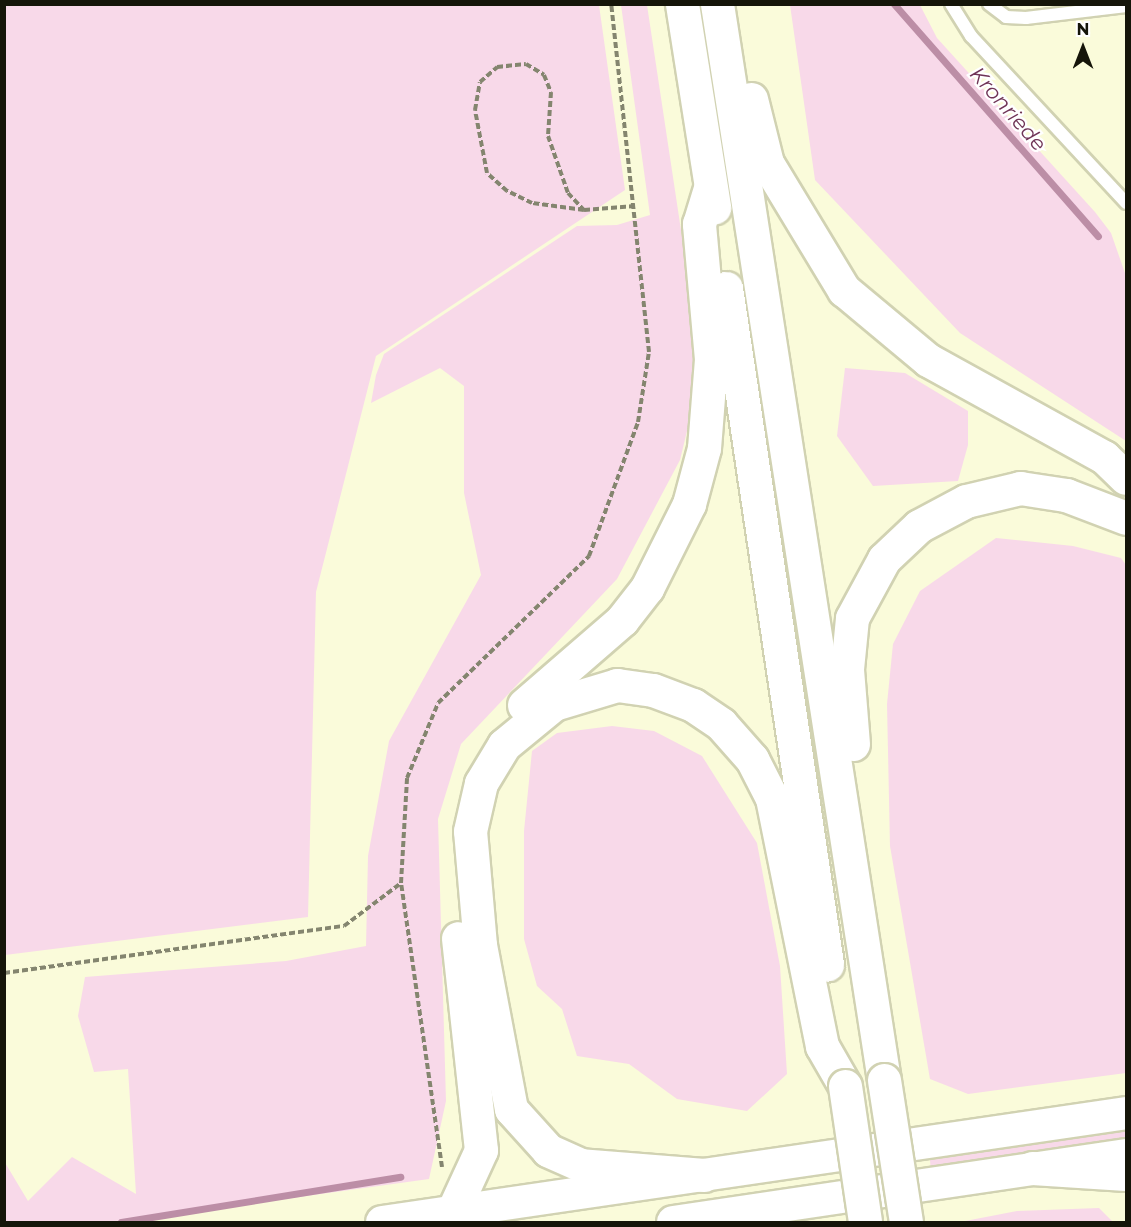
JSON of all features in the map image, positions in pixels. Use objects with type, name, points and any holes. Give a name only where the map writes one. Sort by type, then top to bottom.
[{"type":"highway","points":[[682,4],[865,1222]]},
{"type":"highway","points":[[717,4],[906,1222]]},
{"type":"highway","points":[[736,4],[767,163],[844,290],[928,360],[1104,457],[1126,478]]},
{"type":"highway","points":[[453,1211],[479,1164],[481,1117],[451,885],[451,833],[468,781],[493,738],[622,620],[647,588],[689,504],[704,448],[711,359],[699,224],[711,187]]},
{"type":"highway","points":[[846,837],[859,785],[847,669],[852,618],[884,559],[919,526],[966,501],[1020,488],[1066,495],[1126,518]]},
{"type":"highway","points":[[704,1175],[581,1166],[548,1150],[511,1109],[480,945],[470,831],[481,783],[504,745],[554,704],[617,685],[653,690],[693,705],[721,724],[752,759],[772,798],[822,1046],[845,1086]]},
{"type":"highway","points":[[1032,1168],[1126,1174]]},
{"type":"main road","points":[[382,1222],[453,1211],[509,1213],[704,1175],[1126,1113]]},
{"type":"main road","points":[[673,1222],[1126,1155]]},
{"type":"lane","points":[[951,4],[971,36],[1126,203]]},
{"type":"lane","points":[[989,4],[1006,17],[1026,18],[1126,6]]},
{"type":"path","points":[[453,1211],[429,1090],[401,883],[407,778],[438,703],[589,556],[617,487],[638,422],[649,352],[635,206],[611,4]]},
{"type":"path","points":[[584,210],[568,193],[555,165],[544,75],[526,64],[496,67],[480,82],[475,110],[487,173],[507,191],[532,203],[584,210],[635,206]]},
{"type":"path","points":[[4,974],[344,926],[388,898],[401,883]]},
{"type":"shaded area","points":[[4,5],[599,5],[625,190],[376,356],[316,592],[308,917],[5,955]]},
{"type":"shaded area","points":[[621,5],[647,5],[689,283],[695,398],[680,460],[617,579],[461,744],[438,819],[446,1101],[429,1179],[120,1222],[5,1222],[4,1161],[28,1201],[72,1157],[136,1194],[128,1069],[94,1072],[78,1016],[85,977],[286,961],[366,946],[368,856],[389,741],[481,575],[464,493],[464,386],[440,368],[371,403],[376,375],[384,354],[577,226],[617,225],[650,215]]},
{"type":"shaded area","points":[[790,5],[920,5],[937,38],[1095,212],[1111,233],[1126,276],[1126,441],[960,333],[815,180]]},
{"type":"shaded area","points":[[845,368],[905,373],[968,411],[968,445],[958,481],[873,486],[837,436]]},
{"type":"shaded area","points":[[996,538],[1073,546],[1121,558],[1126,565],[1126,1073],[968,1094],[930,1079],[890,846],[887,704],[893,644],[920,591]]},
{"type":"shaded area","points":[[612,726],[654,731],[702,756],[757,843],[780,966],[787,1074],[747,1111],[677,1099],[629,1064],[577,1056],[562,1009],[537,986],[524,939],[524,831],[532,751],[557,733]]},
{"type":"shaded area","points":[[1126,1130],[1126,1142],[931,1172],[930,1160]]},
{"type":"shaded area","points":[[1099,1208],[1113,1222],[960,1222],[1017,1211]]},
{"type":"waterway","name":"Kronriede","points":[[894,4],[1098,236]]},
{"type":"waterway","points":[[121,1222],[400,1177]]}]
